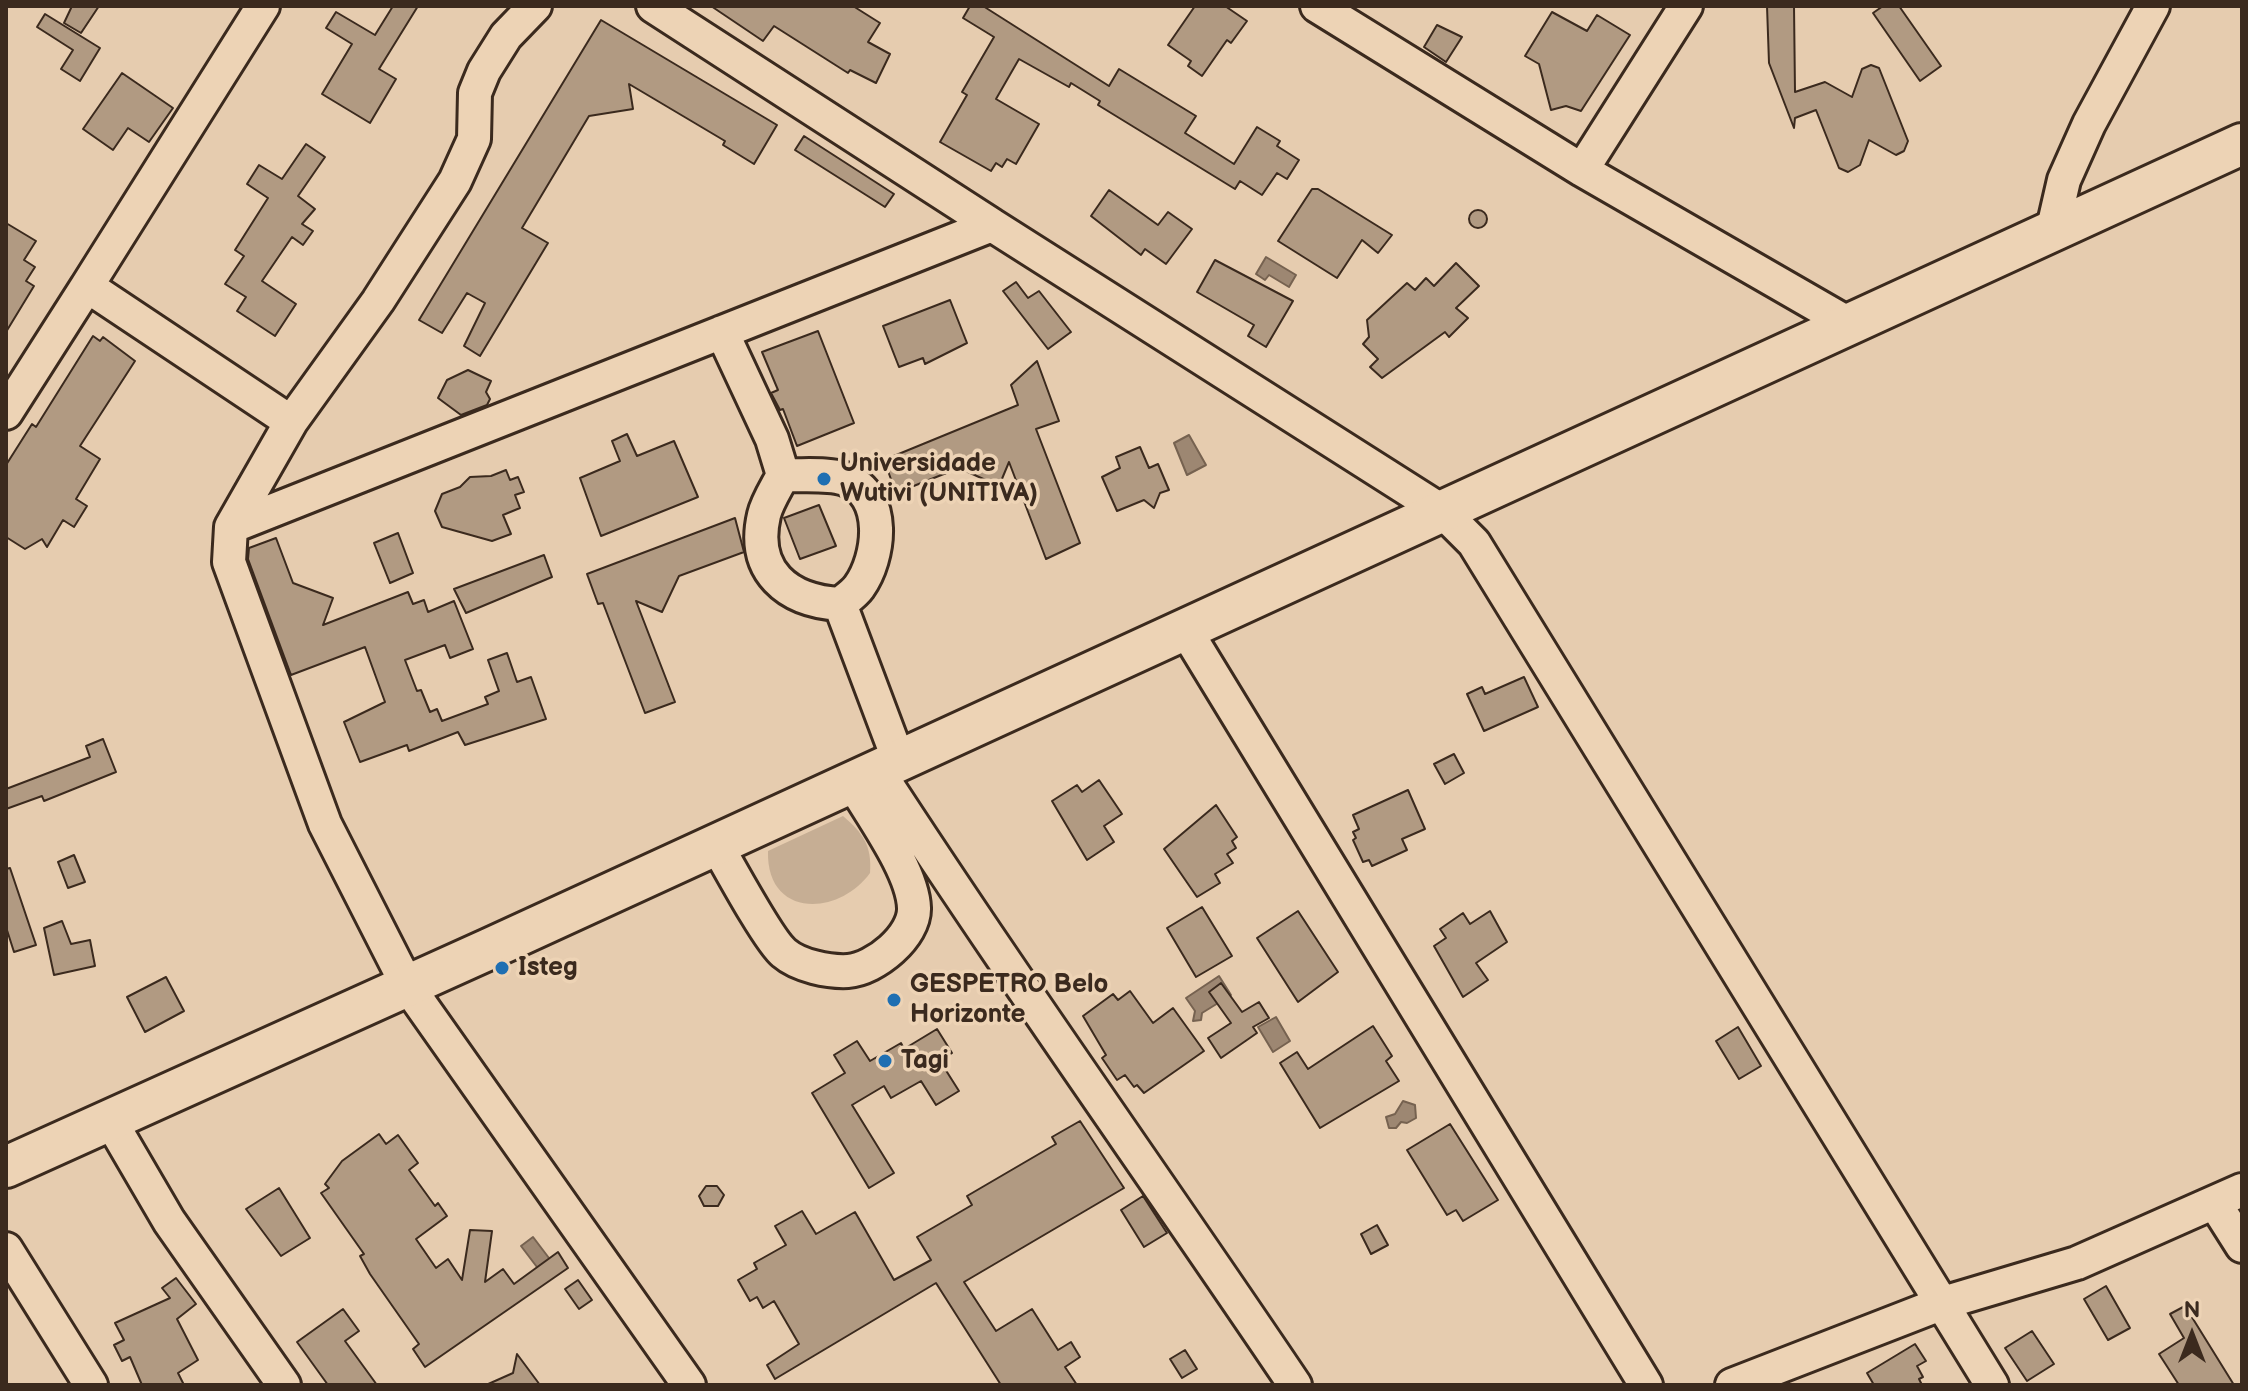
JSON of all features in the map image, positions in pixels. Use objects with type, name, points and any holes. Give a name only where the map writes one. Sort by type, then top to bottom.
[{"type":"main road","points":[[6,1167],[2242,144]]},
{"type":"street","points":[[6,413],[263,6]]},
{"type":"street","points":[[535,6],[506,36],[484,71],[475,93],[474,139],[455,181],[378,301],[291,422],[231,527],[229,562],[325,824],[407,985],[689,1385]]},
{"type":"street","points":[[653,6],[1442,511],[1474,543],[1992,1385]]},
{"type":"street","points":[[1317,6],[1582,170],[1851,325]]},
{"type":"street","points":[[1582,170],[1686,6]]},
{"type":"street","points":[[2053,228],[2064,180],[2089,124],[2153,6]]},
{"type":"street","points":[[231,527],[992,225]]},
{"type":"street","points":[[87,286],[291,422]]},
{"type":"street","points":[[722,332],[772,439],[783,475],[764,514],[762,547],[768,573],[791,591],[819,603],[840,604],[858,589],[870,566],[878,531],[867,495],[845,479],[783,475]]},
{"type":"street","points":[[716,844],[783,953],[817,968],[850,971],[879,958],[907,935],[915,910],[876,771],[840,604]]},
{"type":"street","points":[[1185,629],[1646,1385]]},
{"type":"street","points":[[876,771],[1000,958],[1153,1174],[1295,1385]]},
{"type":"street","points":[[110,1120],[169,1221],[284,1385]]},
{"type":"street","points":[[1732,1385],[1943,1303],[2077,1263],[2229,1198],[2242,1246]]},
{"type":"street","points":[[6,1249],[91,1385]]},
{"type":"shaded area","points":[[1266,257],[1296,275],[1289,287],[1269,275],[1265,280],[1256,274]]},
{"type":"shaded area","points":[[1189,435],[1206,465],[1187,475],[1174,443]]},
{"type":"shaded area","points":[[843,816],[865,841],[870,873],[840,898],[806,904],[791,899],[779,889],[770,873],[768,851]]},
{"type":"shaded area","points":[[1219,976],[1231,995],[1202,1013],[1201,1020],[1193,1021],[1195,1011],[1186,998]]},
{"type":"shaded area","points":[[1276,1017],[1290,1041],[1273,1052],[1258,1027]]},
{"type":"shaded area","points":[[1403,1101],[1415,1105],[1416,1118],[1407,1123],[1401,1122],[1396,1128],[1389,1128],[1386,1117],[1395,1114]]},
{"type":"shaded area","points":[[533,1237],[555,1266],[543,1275],[521,1246]]},
{"type":"building","points":[[72,6],[99,6],[81,33],[64,23]]},
{"type":"building","points":[[393,6],[418,6],[379,69],[396,79],[370,123],[322,94],[352,44],[326,28],[336,12],[375,35]]},
{"type":"building","points":[[711,6],[853,6],[880,23],[868,42],[890,54],[876,83],[850,70],[848,73],[774,26],[763,41]]},
{"type":"building","points":[[970,6],[983,6],[1109,86],[1119,69],[1196,116],[1185,133],[1234,164],[1257,127],[1280,141],[1277,146],[1299,160],[1287,179],[1277,173],[1262,195],[1240,181],[1235,189],[1098,105],[1100,101],[1071,83],[1069,87],[1019,59],[996,99],[1039,124],[1016,164],[1007,159],[1002,167],[996,163],[991,171],[940,142],[967,95],[962,92],[994,37],[963,18]]},
{"type":"building","points":[[1195,6],[1225,6],[1247,21],[1231,43],[1227,40],[1202,76],[1188,66],[1191,61],[1168,45]]},
{"type":"building","points":[[1767,6],[1794,6],[1795,92],[1825,82],[1852,97],[1862,69],[1871,65],[1879,68],[1908,141],[1904,151],[1896,155],[1869,140],[1860,165],[1848,172],[1839,168],[1816,110],[1795,118],[1794,128],[1769,63]]},
{"type":"building","points":[[1883,6],[1899,6],[1941,66],[1920,81],[1873,13]]},
{"type":"building","points":[[1552,12],[1587,31],[1597,15],[1630,35],[1581,111],[1566,106],[1551,110],[1539,64],[1525,56]]},
{"type":"building","points":[[45,14],[100,48],[80,81],[61,69],[73,50],[37,27]]},
{"type":"building","points":[[601,20],[777,125],[754,164],[723,145],[725,141],[629,84],[633,109],[589,116],[522,228],[548,243],[480,356],[464,346],[485,303],[467,293],[442,333],[419,320]]},
{"type":"building","points":[[1437,25],[1462,37],[1446,62],[1424,47]]},
{"type":"building","points":[[122,73],[173,108],[149,142],[128,128],[113,150],[83,129]]},
{"type":"building","points":[[804,136],[894,194],[885,207],[795,150]]},
{"type":"building","points":[[306,144],[325,157],[298,196],[315,209],[302,224],[313,231],[303,245],[292,237],[262,281],[296,304],[275,336],[237,311],[246,297],[225,284],[244,256],[235,250],[268,198],[247,184],[259,165],[282,179]]},
{"type":"building","points":[[1312,189],[1318,189],[1392,235],[1378,253],[1362,240],[1337,278],[1278,241]]},
{"type":"building","points":[[1109,190],[1158,225],[1168,212],[1192,229],[1166,264],[1145,249],[1141,255],[1091,216]]},
{"type":"building","points":[[1474,210],[1482,210],[1487,219],[1485,226],[1474,228],[1469,223],[1469,215]]},
{"type":"building","points":[[6,223],[36,241],[24,260],[35,267],[26,281],[34,286],[6,332]]},
{"type":"building","points":[[1215,260],[1293,301],[1266,347],[1248,336],[1254,325],[1197,292]]},
{"type":"building","points":[[1456,263],[1479,286],[1456,308],[1468,318],[1449,337],[1445,332],[1382,378],[1370,367],[1378,359],[1363,344],[1369,337],[1367,320],[1407,283],[1415,290],[1426,278],[1434,286]]},
{"type":"building","points":[[1016,282],[1028,298],[1039,291],[1071,332],[1048,349],[1003,291]]},
{"type":"building","points":[[950,300],[967,343],[925,364],[923,358],[899,367],[883,326]]},
{"type":"building","points":[[818,331],[854,423],[797,446],[783,409],[780,410],[771,393],[778,390],[762,352]]},
{"type":"building","points":[[93,336],[100,341],[103,337],[135,361],[80,446],[100,459],[76,499],[87,506],[74,527],[63,520],[47,547],[42,539],[25,549],[6,537],[6,465],[32,424],[36,427]]},
{"type":"building","points":[[1037,361],[1059,421],[1036,429],[1080,543],[1046,559],[1009,462],[999,486],[959,468],[896,493],[884,460],[1018,405],[1011,385]]},
{"type":"building","points":[[468,370],[491,381],[486,392],[490,399],[487,405],[461,415],[438,398],[447,380]]},
{"type":"building","points":[[627,434],[637,456],[674,441],[698,497],[601,536],[580,478],[620,461],[612,441]]},
{"type":"building","points":[[1140,447],[1149,468],[1158,464],[1169,490],[1160,493],[1154,508],[1144,500],[1117,511],[1102,477],[1120,468],[1116,457]]},
{"type":"building","points":[[506,470],[510,480],[518,477],[524,492],[515,495],[520,508],[503,515],[511,534],[492,541],[442,527],[435,511],[442,494],[460,487],[470,477],[491,476]]},
{"type":"building","points":[[819,505],[836,546],[800,559],[784,518]]},
{"type":"building","points":[[735,518],[744,552],[679,576],[662,612],[636,601],[675,702],[645,713],[603,603],[598,604],[587,574]]},
{"type":"building","points":[[398,533],[413,573],[390,583],[374,543]]},
{"type":"building","points":[[276,538],[293,583],[333,598],[323,625],[408,592],[413,604],[424,600],[428,612],[454,601],[473,649],[450,658],[445,645],[405,660],[417,691],[421,690],[430,712],[437,709],[442,721],[488,704],[485,697],[499,691],[488,660],[507,653],[517,682],[531,677],[546,719],[465,745],[458,732],[409,751],[407,745],[360,762],[344,722],[385,702],[365,647],[291,675],[248,559],[249,548]]},
{"type":"building","points":[[544,555],[552,577],[466,613],[454,589]]},
{"type":"building","points":[[1524,677],[1538,707],[1484,731],[1467,694],[1482,687],[1485,694]]},
{"type":"building","points":[[103,739],[116,772],[44,801],[42,796],[6,809],[6,789],[90,757],[86,746]]},
{"type":"building","points":[[1454,754],[1464,773],[1445,784],[1434,764]]},
{"type":"building","points":[[1099,780],[1122,814],[1104,826],[1114,842],[1087,860],[1052,801],[1077,785],[1082,792]]},
{"type":"building","points":[[1408,790],[1425,829],[1402,839],[1407,850],[1372,866],[1369,860],[1363,862],[1353,840],[1356,838],[1353,832],[1359,829],[1353,815]]},
{"type":"building","points":[[1216,805],[1237,837],[1232,841],[1236,848],[1227,854],[1233,863],[1215,874],[1220,883],[1197,897],[1164,849]]},
{"type":"building","points":[[74,855],[85,882],[68,888],[58,862]]},
{"type":"building","points":[[10,868],[36,945],[14,952],[6,927],[6,869]]},
{"type":"building","points":[[1202,907],[1232,956],[1196,977],[1167,928]]},
{"type":"building","points":[[1298,911],[1338,972],[1298,1002],[1257,938]]},
{"type":"building","points":[[1490,911],[1507,942],[1476,963],[1488,980],[1463,997],[1434,946],[1446,938],[1440,929],[1463,913],[1470,924]]},
{"type":"building","points":[[62,921],[71,944],[90,940],[95,966],[54,975],[44,928]]},
{"type":"building","points":[[166,977],[184,1011],[145,1032],[127,997]]},
{"type":"building","points":[[1221,983],[1242,1012],[1259,1002],[1269,1018],[1253,1027],[1257,1033],[1221,1058],[1208,1038],[1231,1023],[1209,992]]},
{"type":"building","points":[[1130,991],[1153,1023],[1173,1008],[1204,1051],[1144,1093],[1137,1085],[1134,1087],[1125,1075],[1117,1080],[1102,1058],[1106,1055],[1083,1016],[1113,994],[1118,1000]]},
{"type":"building","points":[[1373,1026],[1392,1056],[1386,1061],[1399,1081],[1320,1128],[1280,1063],[1297,1052],[1308,1069]]},
{"type":"building","points":[[1738,1027],[1761,1066],[1739,1079],[1716,1041]]},
{"type":"building","points":[[937,1029],[952,1053],[940,1061],[959,1091],[936,1105],[921,1081],[891,1098],[884,1086],[852,1105],[894,1173],[869,1188],[812,1093],[845,1073],[834,1055],[857,1041],[870,1061],[901,1043],[904,1049]]},
{"type":"building","points":[[1080,1121],[1124,1188],[964,1282],[996,1331],[1032,1309],[1058,1350],[1071,1342],[1080,1357],[1065,1367],[1077,1385],[1001,1385],[936,1283],[775,1379],[767,1365],[799,1344],[774,1301],[763,1308],[757,1297],[750,1301],[738,1280],[757,1269],[754,1263],[786,1245],[775,1226],[802,1211],[816,1234],[855,1212],[894,1280],[931,1260],[917,1237],[972,1205],[967,1196],[1056,1144],[1052,1137]]},
{"type":"building","points":[[1450,1124],[1498,1200],[1463,1221],[1456,1210],[1447,1215],[1407,1150]]},
{"type":"building","points":[[379,1134],[386,1144],[398,1135],[418,1163],[409,1170],[435,1206],[438,1203],[447,1216],[416,1239],[436,1268],[448,1259],[462,1280],[470,1230],[492,1231],[485,1282],[503,1269],[514,1284],[558,1252],[568,1268],[425,1367],[413,1349],[419,1344],[370,1274],[360,1256],[364,1254],[321,1193],[329,1188],[325,1184],[342,1161]]},
{"type":"building","points":[[706,1186],[717,1186],[724,1195],[718,1206],[704,1206],[699,1196]]},
{"type":"building","points":[[279,1188],[310,1238],[281,1256],[246,1209]]},
{"type":"building","points":[[1143,1196],[1167,1233],[1144,1247],[1121,1210]]},
{"type":"building","points":[[1377,1225],[1388,1245],[1371,1254],[1361,1234]]},
{"type":"building","points":[[176,1278],[196,1304],[177,1319],[198,1360],[178,1373],[184,1385],[142,1385],[130,1357],[122,1361],[114,1345],[124,1340],[115,1323],[170,1298],[162,1288]]},
{"type":"building","points":[[578,1280],[592,1300],[579,1309],[565,1289]]},
{"type":"building","points":[[2106,1286],[2130,1328],[2108,1340],[2084,1299]]},
{"type":"building","points":[[2185,1306],[2234,1385],[2179,1385],[2159,1354],[2184,1338],[2170,1314]]},
{"type":"building","points":[[343,1309],[359,1331],[345,1341],[377,1385],[328,1385],[297,1342]]},
{"type":"building","points":[[2032,1331],[2054,1364],[2027,1381],[2005,1348]]},
{"type":"building","points":[[1915,1344],[1926,1361],[1917,1366],[1923,1377],[1919,1379],[1922,1385],[1874,1385],[1867,1373]]},
{"type":"building","points":[[1185,1350],[1197,1369],[1182,1378],[1170,1359]]},
{"type":"building","points":[[517,1354],[540,1385],[486,1385],[513,1373]]},
{"type":"place","name":"Universidade Wutivi (UNITIVA)","points":[[824,479]]},
{"type":"place","name":"Isteg","points":[[502,968]]},
{"type":"place","name":"GESPETRO Belo Horizonte","points":[[894,1000]]},
{"type":"place","name":"Tagi","points":[[885,1061]]}]
